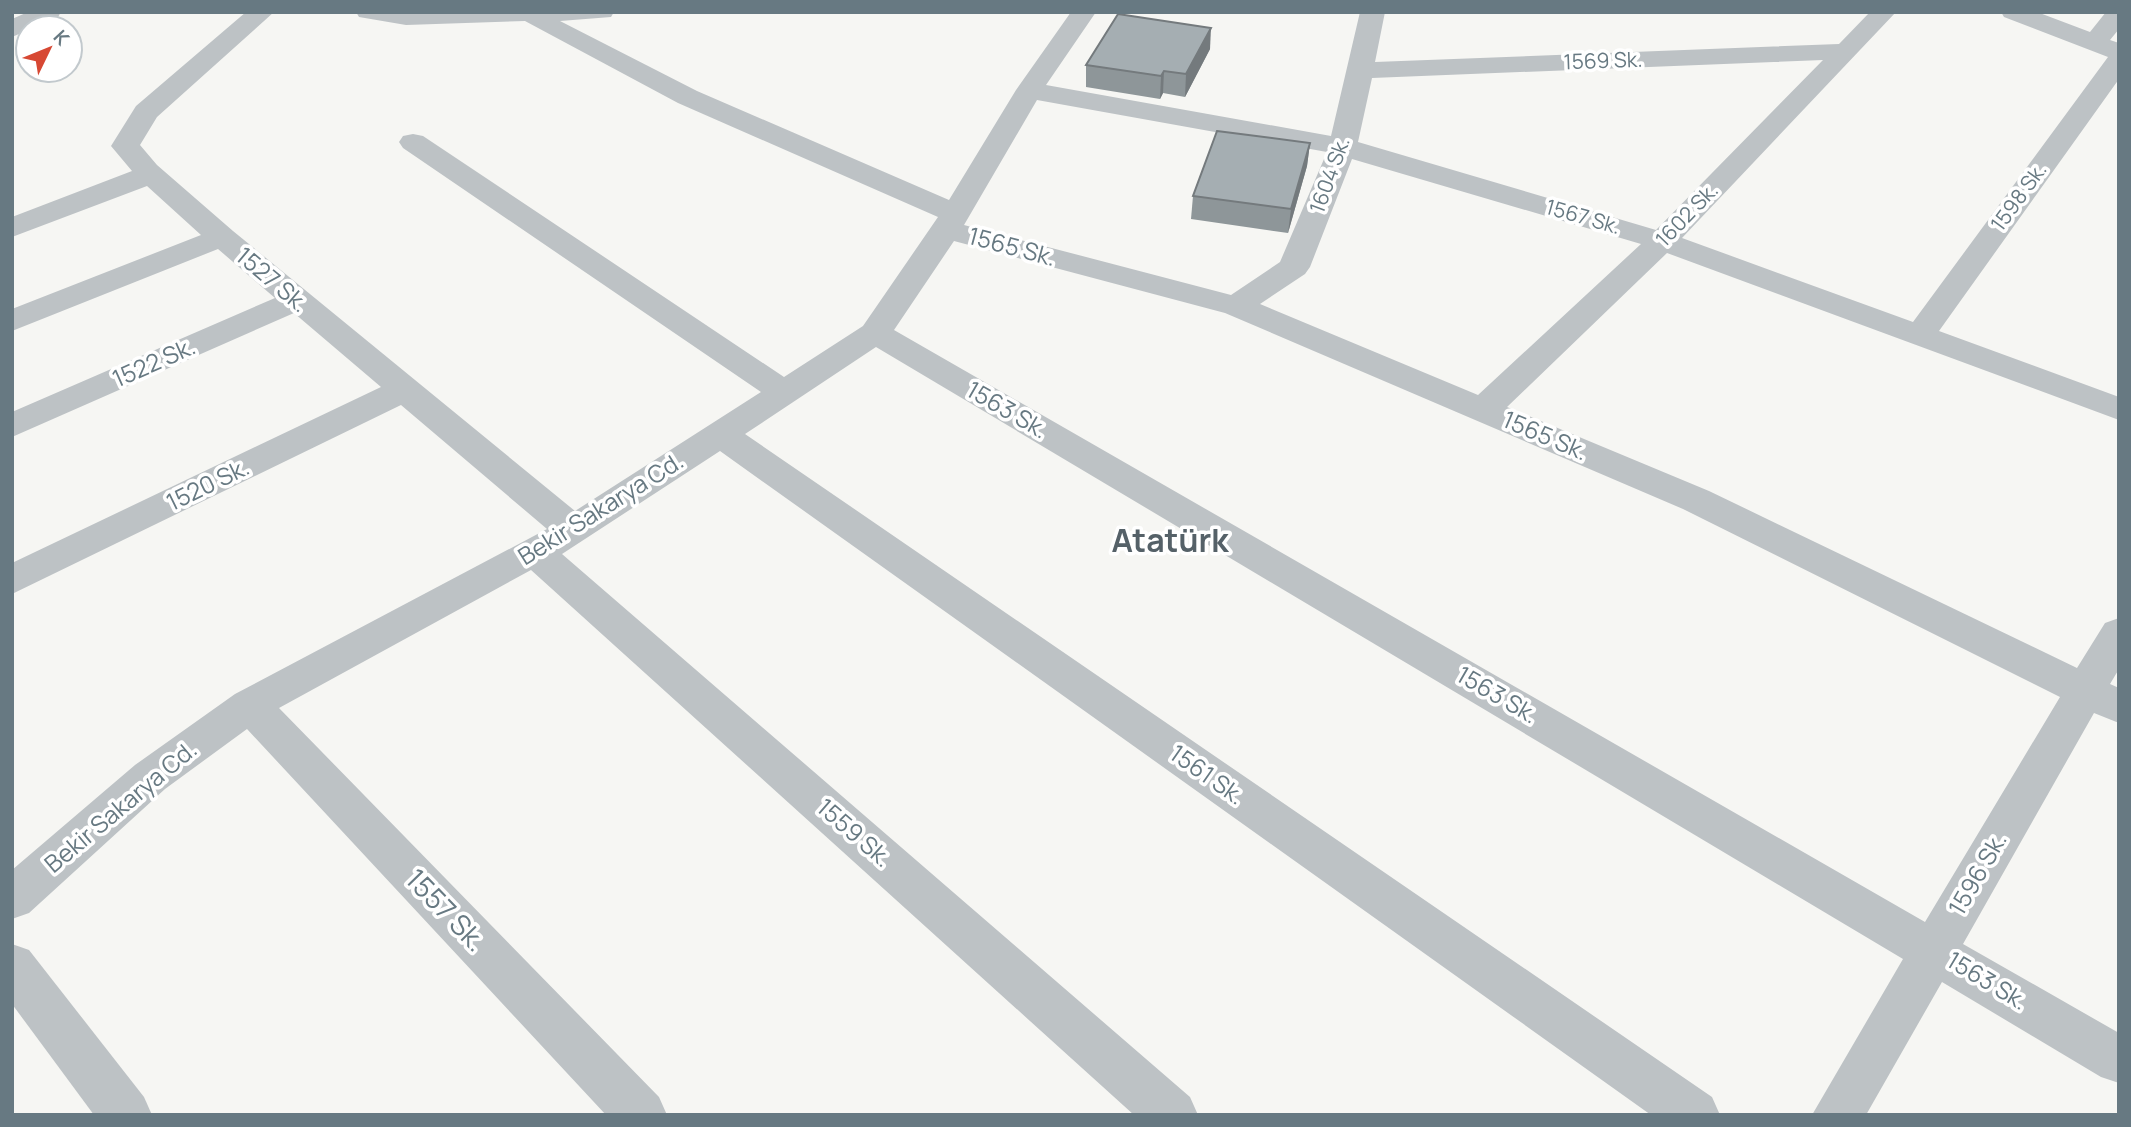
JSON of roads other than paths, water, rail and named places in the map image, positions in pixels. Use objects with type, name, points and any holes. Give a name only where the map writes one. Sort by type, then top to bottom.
[{"type":"street","points":[[12,29],[49,12]]},
{"type":"street","name":"1527 Sk.","points":[[262,12],[146,112],[125,146],[151,174],[222,237],[573,530]]},
{"type":"street","points":[[368,12],[406,17],[602,12]]},
{"type":"street","name":"Bekir Sakarya Cd.","points":[[12,899],[150,777],[250,705],[573,530],[875,333],[951,222],[1029,90],[1084,12]]},
{"type":"street","name":"1604 Sk.","points":[[1236,306],[1294,267],[1343,147],[1373,12]]},
{"type":"street","name":"1602 Sk.","points":[[1483,410],[1662,241],[1884,12]]},
{"type":"street","points":[[2013,12],[2106,52],[2119,52]]},
{"type":"street","name":"1598 Sk.","points":[[1920,335],[2106,52],[2119,12]]},
{"type":"street","name":"1565 Sk.","points":[[532,15],[585,47],[951,222],[1236,306],[1696,500],[2102,699]]},
{"type":"street","name":"1569 Sk.","points":[[1360,71],[1846,51]]},
{"type":"street","name":"1567 Sk.","points":[[1029,90],[1343,147],[1662,241],[2119,409]]},
{"type":"street","points":[[413,142],[784,393]]},
{"type":"street","points":[[12,228],[151,174]]},
{"type":"street","points":[[12,321],[222,237]]},
{"type":"street","name":"1522 Sk.","points":[[12,426],[297,300]]},
{"type":"street","name":"1563 Sk.","points":[[875,333],[1934,949],[2119,1060]]},
{"type":"street","name":"1520 Sk.","points":[[12,580],[403,390]]},
{"type":"street","name":"1561 Sk.","points":[[720,435],[1694,1115]]},
{"type":"street","name":"1559 Sk.","points":[[535,552],[1172,1115]]},
{"type":"street","name":"1596 Sk.","points":[[1838,1115],[1934,949],[2102,699],[2119,634]]},
{"type":"street","name":"1557 Sk.","points":[[250,705],[641,1115]]},
{"type":"street","points":[[12,965],[126,1115]]},
{"type":"district","name":"Atatürk","points":[[1170,541]]}]
